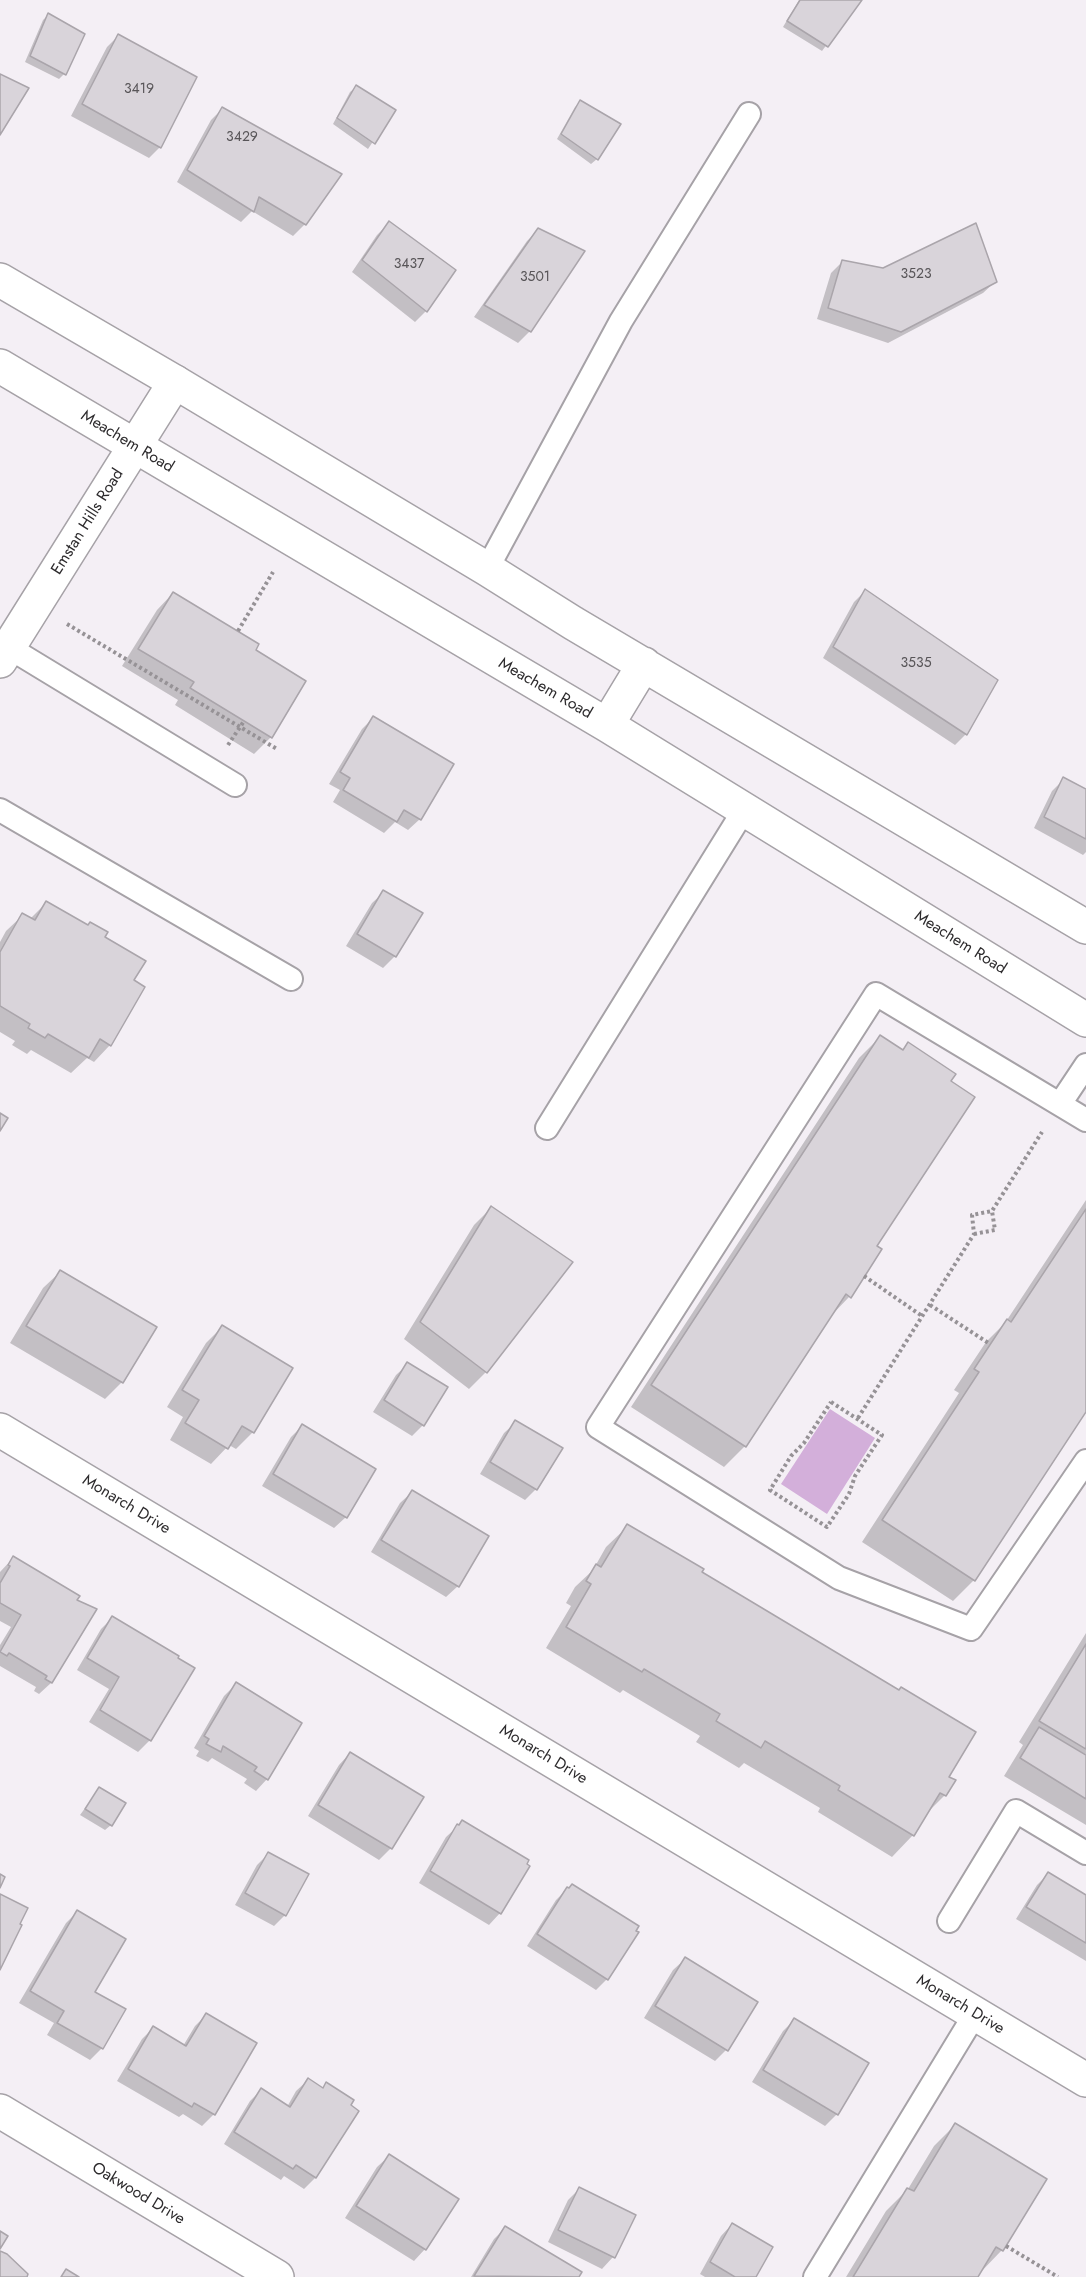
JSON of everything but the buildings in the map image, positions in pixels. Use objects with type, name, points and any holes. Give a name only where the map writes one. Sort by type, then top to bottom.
[{"type":"street","points":[[0,280],[175,382],[1086,927]]},
{"type":"street","name":"Meachem Road","points":[[0,366],[135,448],[607,725],[1086,1020]]},
{"type":"street","name":"Emstan Hills Road","points":[[4,654],[175,382]]},
{"type":"street","points":[[607,725],[644,664]]},
{"type":"street","name":"Monarch Drive","points":[[0,1430],[1086,2080]]},
{"type":"street","name":"Oakwood Drive","points":[[0,2111],[277,2277]]},
{"type":"lane","points":[[486,569],[621,321],[749,114]]},
{"type":"lane","points":[[4,654],[235,785]]},
{"type":"lane","points":[[0,810],[291,979]]},
{"type":"lane","points":[[547,1128],[744,810]]},
{"type":"lane","points":[[1086,1120],[876,994],[598,1427],[839,1578],[971,1629],[1086,1461]]},
{"type":"lane","points":[[1060,1104],[1086,1065]]},
{"type":"lane","points":[[949,1921],[1016,1811],[1086,1853]]},
{"type":"lane","points":[[815,2277],[975,2014]]},
{"type":"path","points":[[238,631],[292,540]]},
{"type":"path","points":[[35,606],[277,749]]},
{"type":"path","points":[[974,1234],[995,1230],[992,1212],[1060,1104]]},
{"type":"path","points":[[858,1418],[974,1234],[972,1215],[992,1212]]},
{"type":"path","points":[[864,1276],[922,1316]]},
{"type":"path","points":[[930,1305],[990,1344]]},
{"type":"path","points":[[831,1402],[858,1418],[882,1435],[855,1476],[849,1494],[827,1527],[770,1490],[791,1456],[804,1443],[831,1402]]},
{"type":"path","points":[[1006,2246],[1058,2277]]},
{"type":"shaded area","points":[[830,1409],[875,1438],[827,1514],[781,1484]]}]
